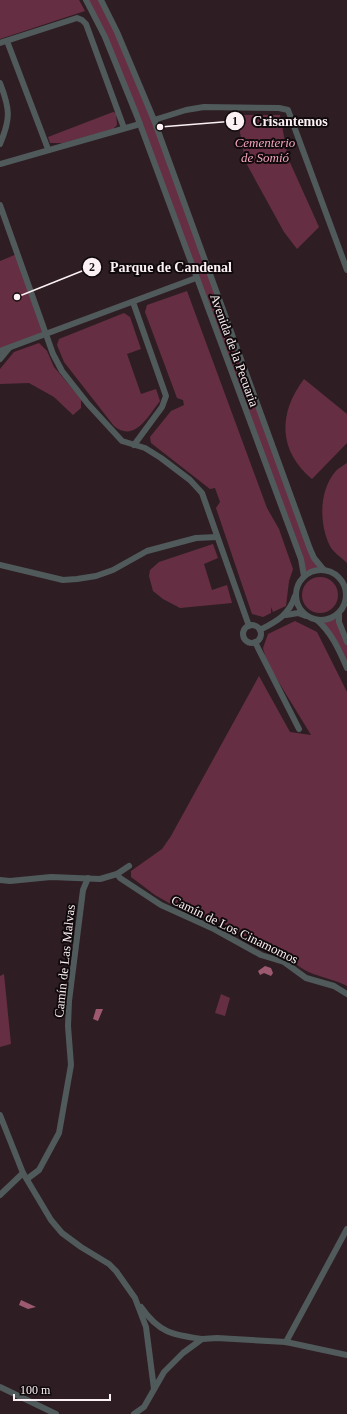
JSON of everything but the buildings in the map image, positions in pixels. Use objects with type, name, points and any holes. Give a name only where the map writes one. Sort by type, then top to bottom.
[{"type":"street","name":"Avenida de la Pecuaria","points":[[86,0],[107,44],[140,124],[301,559],[304,576]]},
{"type":"street","name":"Avenida de la Pecuaria","points":[[101,0],[154,120],[310,548],[314,558],[323,569]]},
{"type":"street","points":[[0,43],[64,21],[76,18],[82,20],[88,31],[124,128]]},
{"type":"street","points":[[7,41],[48,149]]},
{"type":"street","points":[[0,83],[8,105],[9,116],[7,128],[0,144]]},
{"type":"street","points":[[154,120],[186,110],[204,107],[279,108],[288,110],[347,270]]},
{"type":"street","points":[[0,164],[48,149],[140,124]]},
{"type":"street","points":[[0,206],[62,371],[88,404],[122,441],[146,448],[190,480],[202,493],[249,626]]},
{"type":"street","points":[[0,351],[196,278]]},
{"type":"street","points":[[133,302],[166,396],[162,407],[134,445]]},
{"type":"street","points":[[0,359],[10,348]]},
{"type":"street","points":[[0,565],[62,580],[77,579],[96,576],[113,570],[147,551],[196,538],[217,537]]},
{"type":"street","points":[[286,615],[292,605],[296,592],[304,576],[317,569],[323,569],[334,573],[340,578],[347,590],[344,605],[339,613],[326,620],[317,620]]},
{"type":"street","points":[[296,592],[296,602],[299,608],[307,616]]},
{"type":"street","points":[[260,630],[286,615],[298,613],[317,620],[326,628],[333,638],[347,668]]},
{"type":"street","points":[[339,613],[339,622],[347,642]]},
{"type":"street","points":[[249,626],[256,626],[260,630],[259,639],[255,642],[249,642],[242,639],[244,630],[249,626]]},
{"type":"street","points":[[255,642],[299,729]]},
{"type":"street","points":[[0,880],[51,876],[100,879],[117,874],[129,866]]},
{"type":"street","name":"Camín de Los Cinamomos","points":[[117,874],[161,905],[214,929],[261,955],[284,962],[306,978],[334,986],[347,994]]},
{"type":"street","name":"Camín de Las Malvas","points":[[27,1179],[39,1170],[58,1133],[71,1064],[68,1026],[69,1001],[83,890],[88,878]]},
{"type":"street","points":[[0,1115],[23,1173],[51,1220],[62,1232],[81,1247],[109,1264],[116,1271],[155,1325],[170,1334],[202,1339],[224,1338],[286,1342],[347,1355]]},
{"type":"street","points":[[0,1195],[23,1173]]},
{"type":"street","points":[[286,1342],[347,1229]]},
{"type":"street","points":[[135,1298],[146,1327],[154,1389]]},
{"type":"street","points":[[146,1327],[155,1325]]},
{"type":"street","points":[[134,1414],[144,1407],[164,1372],[182,1354],[202,1339]]},
{"type":"street","points":[[0,1387],[56,1414]]},
{"type":"street","points":[[144,1407],[146,1414]]},
{"type":"green space","points":[[0,0],[79,0],[85,11],[0,39]]},
{"type":"green space","points":[[86,0],[101,0],[154,120],[310,549],[323,569],[317,569],[304,576],[303,569],[137,116]]},
{"type":"green space","points":[[113,112],[116,113],[117,125],[113,129],[63,143],[50,143],[48,137]]},
{"type":"green space","name":"Cementerio de Somió","points":[[237,115],[280,115],[288,158],[319,227],[297,249],[284,232],[245,161]]},
{"type":"green space","points":[[17,254],[47,334],[0,351],[0,261]]},
{"type":"green space","points":[[187,291],[267,508],[279,529],[293,569],[289,581],[286,606],[273,612],[271,607],[271,613],[263,617],[252,614],[216,508],[220,502],[215,488],[210,489],[151,443],[150,437],[171,411],[184,405],[183,400],[177,398],[145,312],[147,305]]},
{"type":"green space","points":[[124,313],[130,317],[141,349],[127,354],[141,394],[156,389],[160,401],[140,426],[135,430],[128,431],[114,426],[64,362],[57,345],[59,339]]},
{"type":"green space","points":[[39,343],[47,351],[54,367],[81,399],[81,408],[73,415],[54,397],[29,383],[0,384],[0,369],[14,352]]},
{"type":"green space","points":[[304,379],[347,414],[347,443],[312,479],[301,468],[293,456],[288,444],[286,431],[286,418],[290,405],[295,392]]},
{"type":"green space","points":[[347,463],[347,563],[335,553],[330,546],[324,528],[322,508],[323,498],[330,480],[339,468]]},
{"type":"green space","points":[[213,544],[218,558],[204,564],[212,590],[227,585],[232,603],[180,608],[163,599],[153,591],[149,576],[150,570],[159,562]]},
{"type":"green space","points":[[324,577],[333,582],[337,588],[337,602],[333,608],[324,613],[316,613],[307,608],[303,602],[302,591],[307,582],[313,578]]},
{"type":"green space","points":[[339,613],[347,642],[347,668],[333,638],[317,620],[326,620]]},
{"type":"green space","points":[[295,621],[317,632],[347,692],[347,986],[313,974],[298,966],[288,952],[274,954],[216,919],[199,918],[176,907],[155,895],[131,877],[131,871],[162,849],[171,836],[259,676],[290,732],[311,735],[267,663],[263,648],[268,634]]},
{"type":"green space","points":[[4,974],[11,1044],[0,1047],[0,976]]},
{"type":"green space","points":[[221,994],[230,998],[225,1016],[215,1013]]},
{"type":"shaded area","points":[[265,966],[271,968],[273,973],[271,976],[264,973],[260,975],[258,971]]},
{"type":"shaded area","points":[[96,1009],[103,1009],[98,1021],[93,1019]]},
{"type":"shaded area","points":[[21,1300],[36,1307],[28,1309],[19,1305]]},
{"type":"place","name":"Crisantemos","points":[[160,127]]},
{"type":"place","name":"Parque de Candenal","points":[[17,297]]}]
